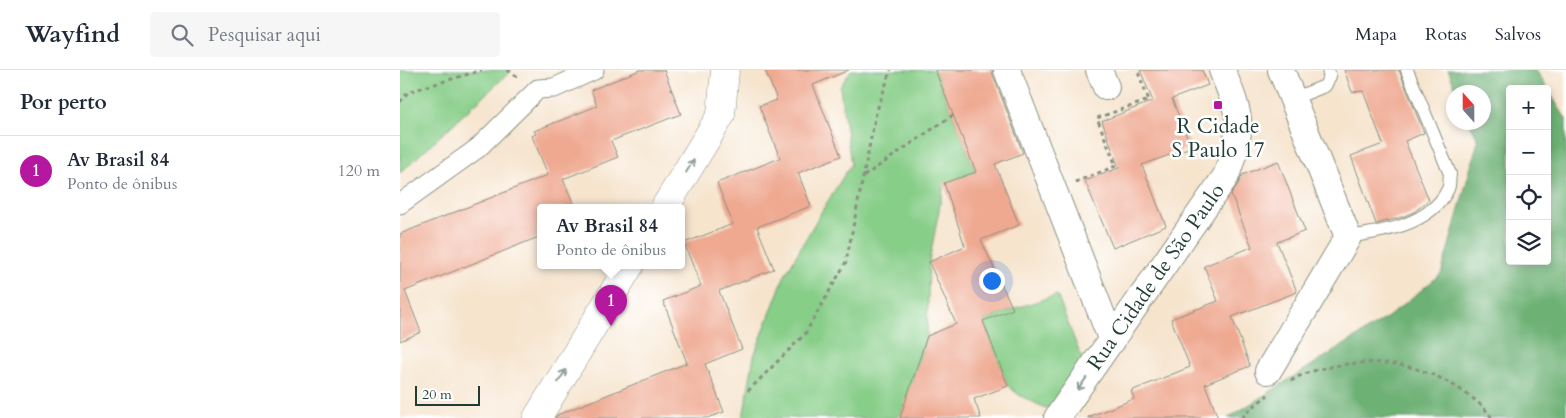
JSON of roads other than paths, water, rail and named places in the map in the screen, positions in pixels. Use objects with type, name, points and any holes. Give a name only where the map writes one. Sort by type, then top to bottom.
[{"type":"street","points":[[400,204],[478,148],[538,89],[554,88],[594,70]]},
{"type":"street","points":[[667,204],[721,115],[725,70]]},
{"type":"street","points":[[1007,70],[1112,341]]},
{"type":"street","name":"Rua Cidade de São Paulo","points":[[1057,418],[1226,176],[1236,144],[1238,120],[1222,70]]},
{"type":"street","points":[[1278,381],[1348,237],[1280,70]]},
{"type":"street","points":[[538,418],[628,269]]},
{"type":"lane","points":[[1292,99],[1325,86],[1330,76],[1328,70]]},
{"type":"lane","points":[[1348,237],[1378,233],[1421,217],[1438,203],[1449,188],[1450,174],[1407,70]]},
{"type":"place","name":"R Cidade S Paulo 17","points":[[1218,105]]},
{"type":"place","name":"Av Brasil 84","points":[[611,326]]}]
